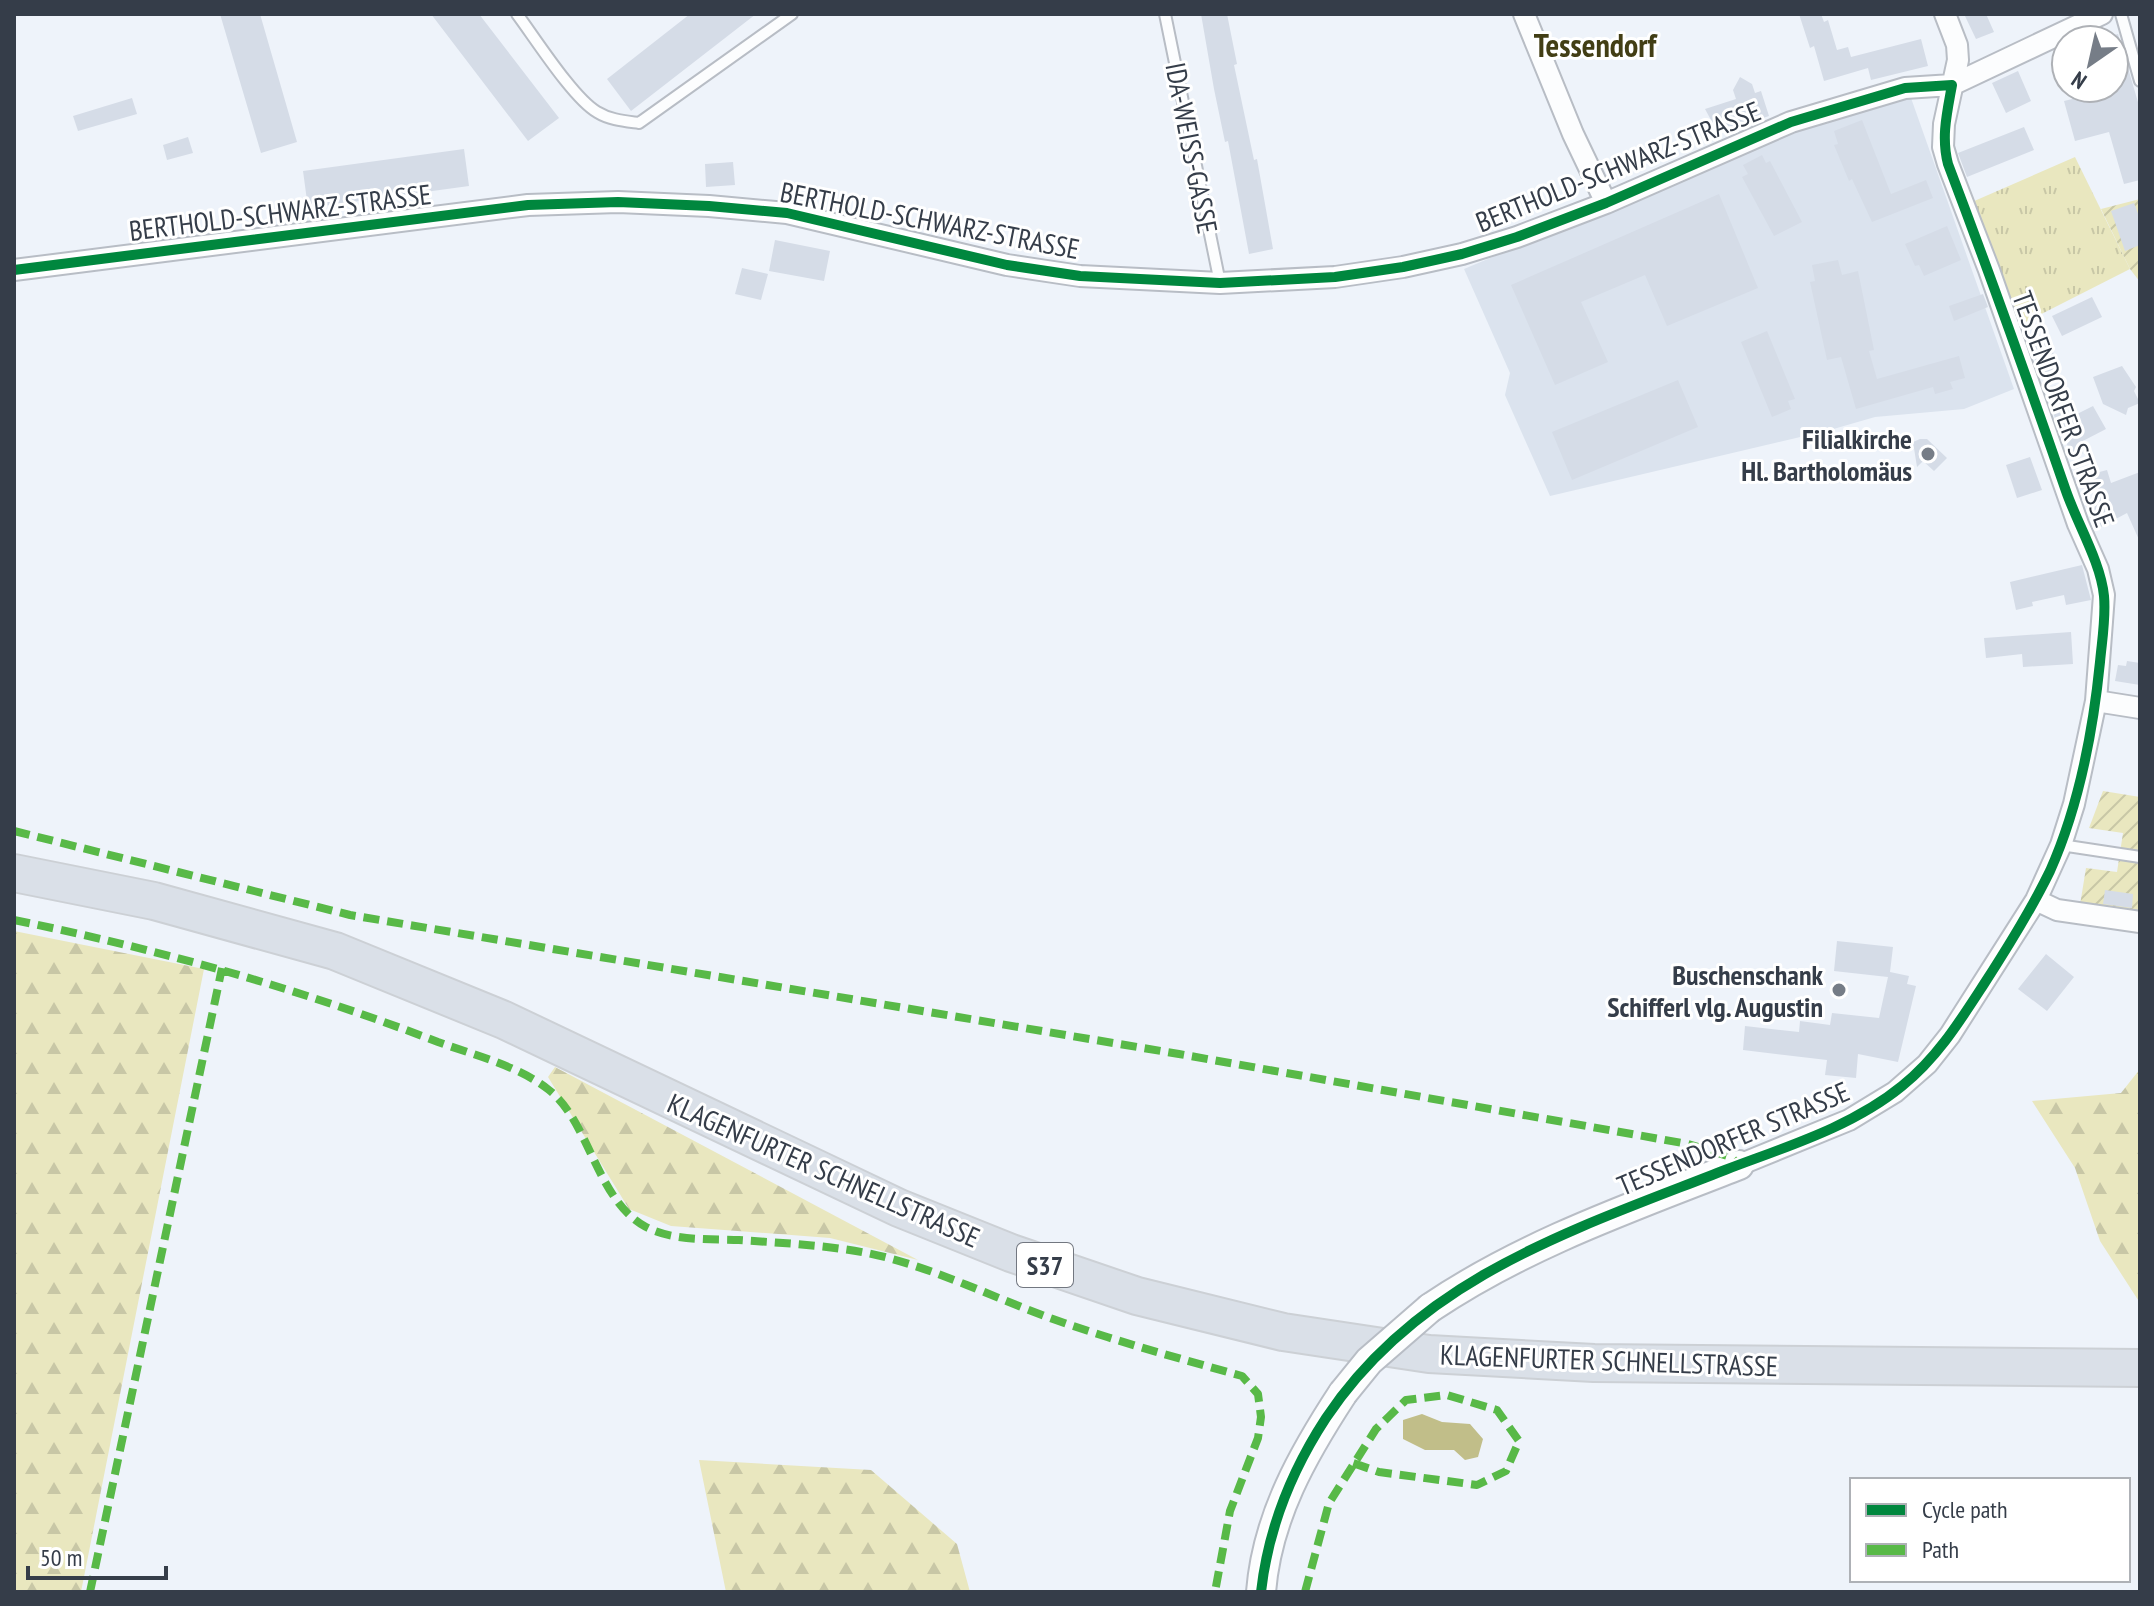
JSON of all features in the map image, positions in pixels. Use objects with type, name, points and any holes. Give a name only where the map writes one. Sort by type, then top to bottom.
[{"type":"highway","name":"KLAGENFURTER SCHNELLSTRASSE","points":[[14,873],[154,901],[335,951],[504,1020],[899,1208],[997,1248],[1137,1296],[1283,1332],[1429,1354],[1594,1363],[2140,1368]]},
{"type":"street","points":[[1524,14],[1573,134],[1606,203]]},
{"type":"street","name":"TESSENDORFER STRASSE","points":[[1261,1592],[1270,1545],[1294,1474],[1308,1445],[1369,1361],[1430,1308],[1510,1259],[1600,1219],[1849,1120],[1909,1081],[1950,1035],[2036,900],[2061,845],[2074,804],[2096,701],[2104,595],[2098,569],[2078,524],[1943,147],[1944,124],[1958,60],[1957,45],[1945,14]]},
{"type":"street","points":[[1952,85],[2102,14]]},
{"type":"street","name":"BERTHOLD-SCHWARZ-STRASSE","points":[[14,270],[528,205],[618,202],[787,213],[1007,265],[1080,276],[1220,283],[1335,277],[1403,267],[1462,254],[1517,237],[1606,203],[1791,122],[1905,88],[1952,85]]},
{"type":"street","points":[[2096,701],[2140,708]]},
{"type":"street","points":[[2036,900],[2057,910],[2140,922]]},
{"type":"lane","points":[[517,14],[577,93],[595,111],[617,121],[639,123],[792,14]]},
{"type":"lane","name":"IDA-WEISS-GASSE","points":[[1165,14],[1220,283]]},
{"type":"lane","points":[[2121,14],[2140,81]]},
{"type":"lane","points":[[2061,845],[2140,857]]},
{"type":"shaded area","points":[[1911,98],[2014,389],[1964,409],[1875,417],[1550,496],[1505,395],[1510,373],[1464,269],[1795,130]]},
{"type":"shaded area","points":[[1422,1414],[1442,1422],[1470,1424],[1483,1439],[1478,1457],[1465,1460],[1454,1450],[1425,1450],[1403,1439],[1403,1420]]},
{"type":"green space","points":[[2075,157],[2130,269],[2016,327],[1972,202]]},
{"type":"green space","points":[[2140,199],[2140,282],[2130,269],[2101,209]]},
{"type":"green space","points":[[2103,791],[2140,797],[2140,914],[2080,905],[2086,868],[2117,872],[2123,833],[2089,828]]},
{"type":"green space","points":[[14,931],[204,969],[81,1592],[14,1592]]},
{"type":"green space","points":[[555,1067],[918,1260],[830,1238],[671,1226],[629,1209],[548,1077]]},
{"type":"green space","points":[[2140,1069],[2140,1303],[2100,1241],[2075,1168],[2032,1101],[2121,1093]]},
{"type":"green space","points":[[699,1460],[871,1470],[957,1544],[970,1592],[726,1592]]},
{"type":"building","points":[[220,14],[260,14],[297,142],[261,153]]},
{"type":"building","points":[[431,14],[479,14],[559,118],[528,141]]},
{"type":"building","points":[[690,14],[756,14],[631,111],[607,79]]},
{"type":"building","points":[[1201,14],[1227,14],[1237,64],[1234,65],[1254,160],[1257,159],[1273,249],[1249,254]]},
{"type":"building","points":[[1799,14],[1821,14],[1824,22],[1828,20],[1837,50],[1848,47],[1851,57],[1921,39],[1928,66],[1871,80],[1868,68],[1824,81],[1814,46],[1810,48]]},
{"type":"building","points":[[1964,14],[1986,14],[1994,32],[1976,39]]},
{"type":"building","points":[[2018,71],[2031,101],[2006,113],[1992,83]]},
{"type":"building","points":[[2130,75],[2140,109],[2140,180],[2124,184],[2109,132],[2075,141],[2065,104],[2130,104]]},
{"type":"building","points":[[1740,77],[1752,84],[1755,93],[1761,91],[1769,116],[1718,133],[1705,109],[1736,99],[1733,90]]},
{"type":"building","points":[[132,98],[137,114],[78,131],[73,116]]},
{"type":"building","points":[[1862,120],[1891,194],[1926,180],[1933,198],[1872,222],[1852,179],[1849,181],[1834,145],[1838,144],[1834,131]]},
{"type":"building","points":[[2024,127],[2034,150],[1967,177],[1958,153]]},
{"type":"building","points":[[188,137],[193,153],[167,160],[163,145]]},
{"type":"building","points":[[464,149],[469,186],[308,208],[303,171]]},
{"type":"building","points":[[1762,155],[1766,163],[1770,161],[1802,222],[1774,236],[1742,177],[1748,174],[1743,165]]},
{"type":"building","points":[[733,162],[735,185],[706,187],[705,164]]},
{"type":"building","points":[[1719,194],[1758,288],[1667,326],[1645,275],[1581,302],[1608,362],[1555,385],[1511,285]]},
{"type":"building","points":[[2134,203],[2140,219],[2140,245],[2125,251],[2111,211]]},
{"type":"building","points":[[1947,226],[1961,260],[1924,276],[1919,265],[1915,266],[1905,244]]},
{"type":"building","points":[[775,240],[830,251],[824,281],[769,271]]},
{"type":"building","points":[[1838,260],[1842,275],[1858,271],[1874,350],[1869,351],[1877,379],[1959,356],[1965,378],[1950,382],[1953,389],[1935,394],[1933,387],[1856,409],[1841,357],[1827,360],[1810,282],[1815,281],[1812,265]]},
{"type":"building","points":[[742,268],[768,274],[761,300],[735,294]]},
{"type":"building","points":[[1983,294],[1988,307],[1954,321],[1949,306]]},
{"type":"building","points":[[2092,297],[2102,317],[2062,336],[2052,316]]},
{"type":"building","points":[[1767,331],[1795,399],[1788,401],[1791,409],[1772,417],[1741,342]]},
{"type":"building","points":[[2046,338],[2061,369],[2043,377],[2029,346]]},
{"type":"building","points":[[2122,366],[2136,387],[2134,391],[2140,403],[2128,408],[2126,415],[2103,404],[2093,377]]},
{"type":"building","points":[[1678,380],[1698,427],[1572,480],[1552,432]]},
{"type":"building","points":[[2056,385],[2069,418],[2093,406],[2106,429],[2079,443],[2083,453],[2074,458],[2058,427],[2045,389]]},
{"type":"building","name":"Filialkirche Hl. Bartholomäus","points":[[1927,439],[1947,458],[1934,471],[1923,461],[1917,467],[1913,442]]},
{"type":"building","points":[[2030,457],[2042,490],[2017,498],[2006,465]]},
{"type":"building","points":[[2107,470],[2111,483],[2140,472],[2140,542],[2127,513],[2095,530],[2085,504],[2098,496],[2092,474]]},
{"type":"building","points":[[2082,565],[2091,600],[2066,605],[2064,595],[2032,602],[2033,606],[2016,610],[2010,582]]},
{"type":"building","points":[[2071,632],[2073,664],[2023,667],[2022,654],[1986,658],[1984,638]]},
{"type":"building","points":[[2127,661],[2140,663],[2140,685],[2115,681],[2118,665],[2126,666]]},
{"type":"building","points":[[2105,890],[2133,894],[2132,908],[2103,904]]},
{"type":"building","points":[[1837,941],[1893,947],[1890,972],[1909,976],[1907,984],[1916,986],[1898,1062],[1858,1054],[1856,1078],[1825,1075],[1827,1060],[1743,1050],[1745,1026],[1799,1032],[1800,1021],[1830,1025],[1832,1013],[1879,1018],[1888,977],[1834,971]]},
{"type":"building","points":[[2046,954],[2074,977],[2047,1011],[2018,989]]},
{"type":"marked path","points":[[14,831],[350,915],[1179,1054],[1688,1144],[1731,1157],[1739,1165]]},
{"type":"marked path","points":[[14,920],[122,944],[281,988],[385,1022],[524,1074],[549,1090],[563,1104],[616,1199],[629,1215],[656,1232],[691,1238],[819,1246],[890,1258],[1076,1327],[1242,1376],[1258,1394],[1261,1417],[1258,1438],[1230,1511],[1215,1592]]},
{"type":"marked path","points":[[90,1592],[222,968]]},
{"type":"marked path","points":[[1305,1592],[1329,1503],[1376,1429],[1406,1400],[1447,1395],[1497,1410],[1519,1441],[1506,1471],[1477,1485],[1379,1472],[1353,1463]]},
{"type":"cycle path","points":[[14,270],[528,205],[618,202],[787,213],[1007,265],[1080,276],[1220,283],[1335,277],[1403,267],[1462,254],[1517,237],[1606,203],[1791,122],[1905,88],[1952,85],[1945,135],[1948,164],[2066,491],[2094,557],[2104,596],[2103,637],[2089,742],[2077,795],[2050,871],[1966,1012],[1926,1063],[1902,1086],[1840,1125],[1613,1214],[1504,1263],[1454,1293],[1407,1328],[1364,1369],[1326,1418],[1302,1458],[1276,1523],[1261,1592]]},
{"type":"place","name":"Filialkirche Hl. Bartholomäus","points":[[1928,454]]},
{"type":"place","name":"Buschenschank Schifferl vlg. Augustin","points":[[1839,990]]},
{"type":"district","name":"Tessendorf","points":[[1595,45]]}]
